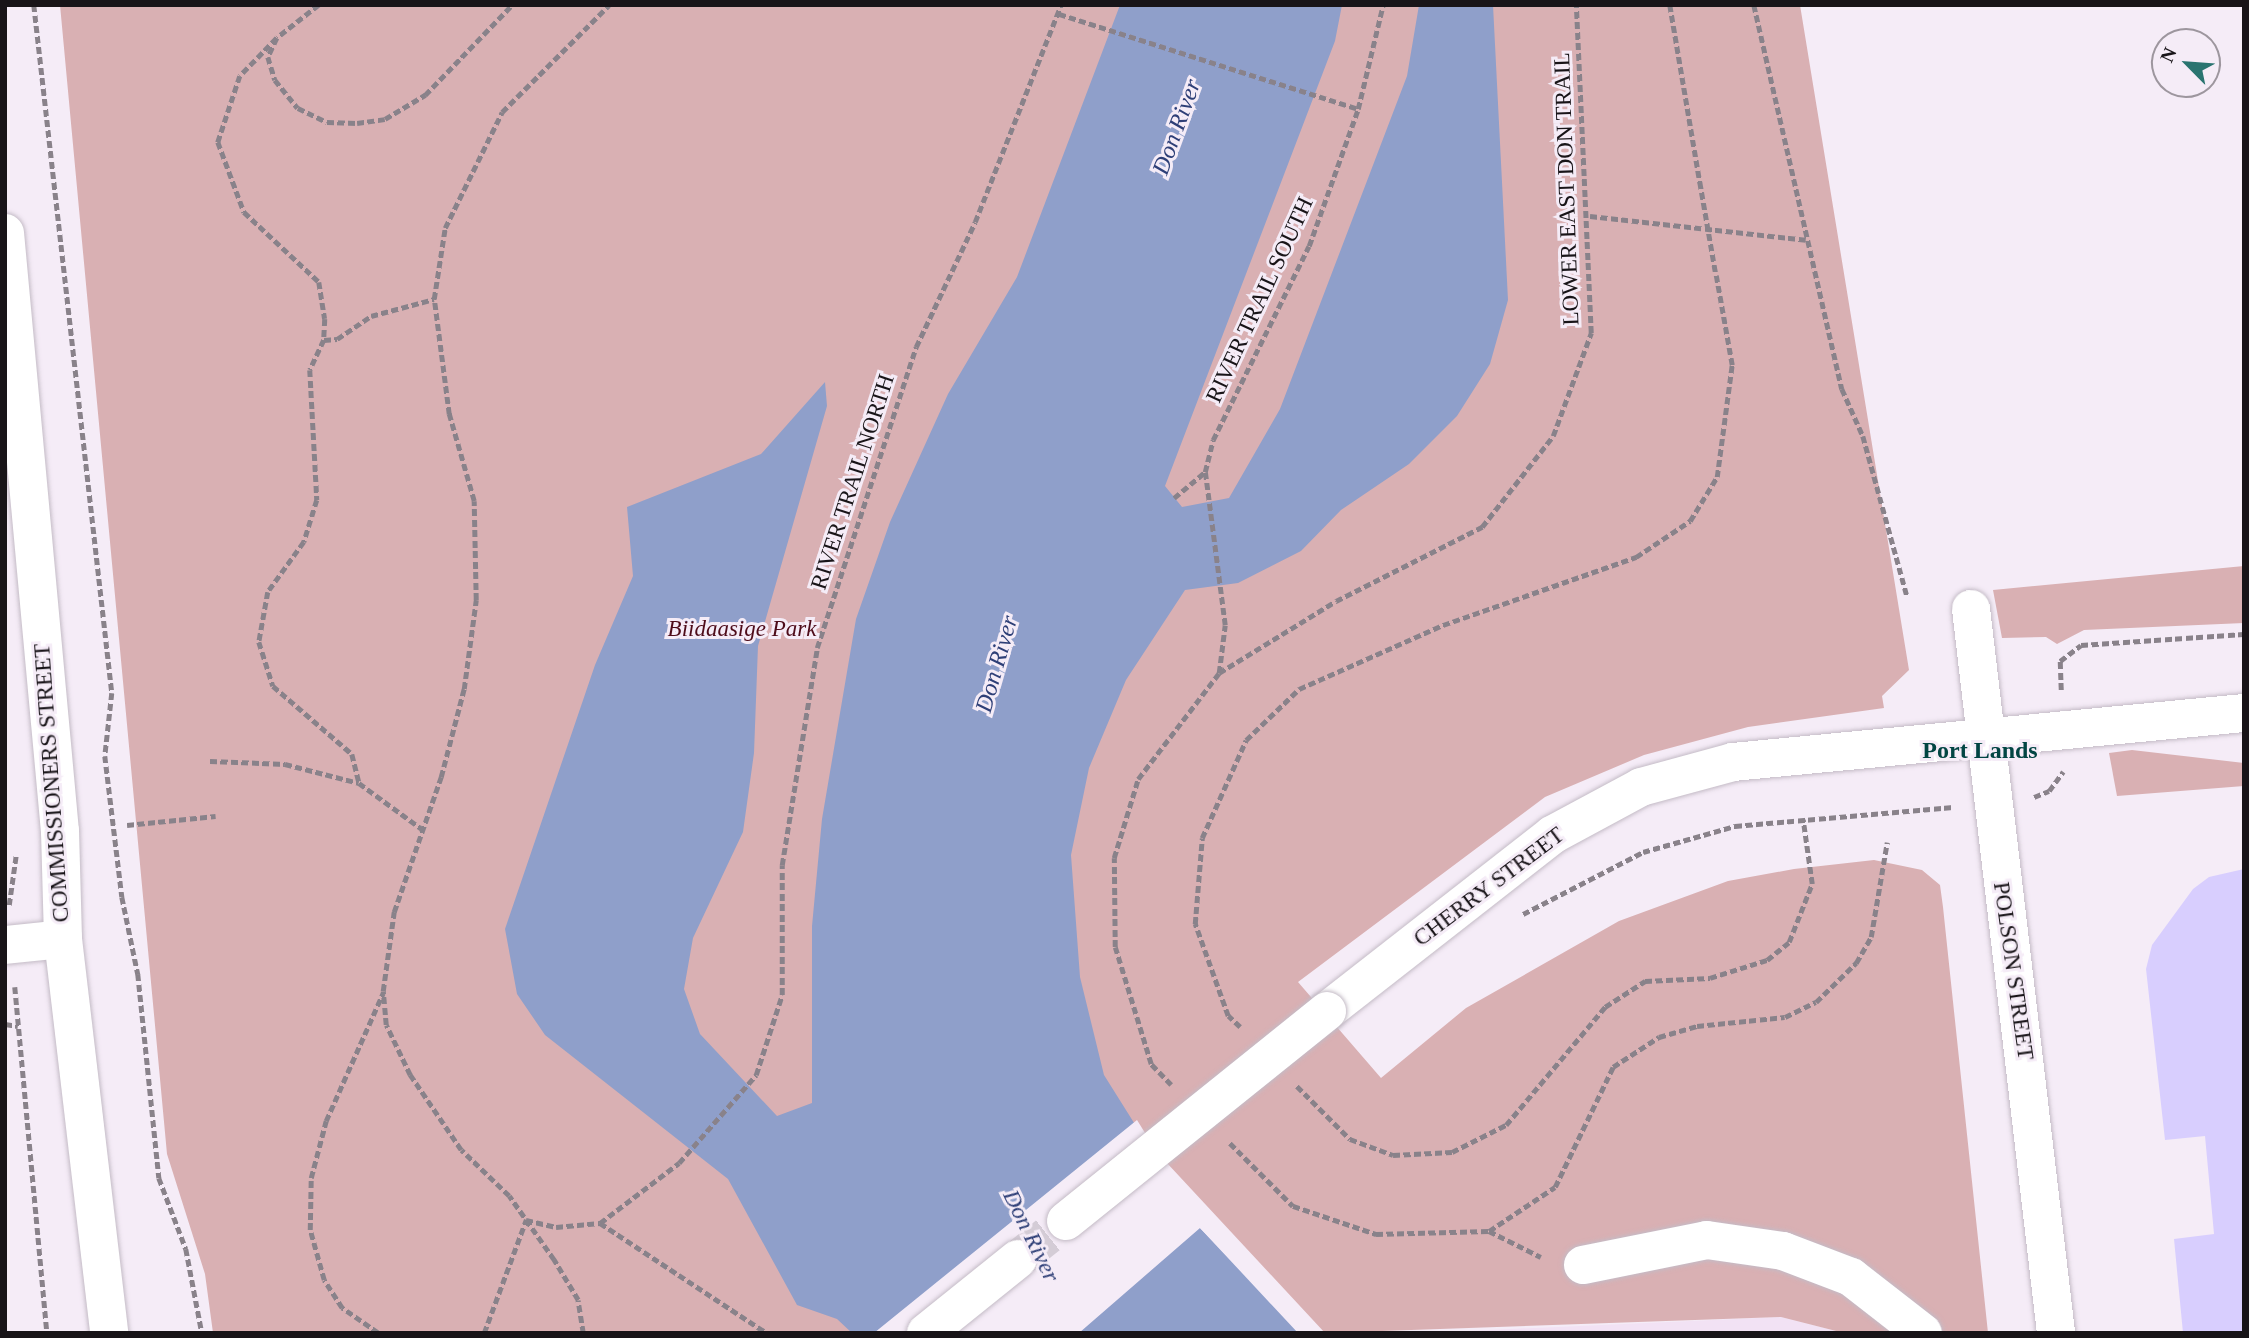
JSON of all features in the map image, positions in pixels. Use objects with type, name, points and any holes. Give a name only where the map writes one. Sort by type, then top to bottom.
[{"type":"street","name":"COMMISSIONERS STREET","points":[[5,233],[60,831],[63,939],[109,1333]]},
{"type":"street","name":"POLSON STREET","points":[[1971,608],[2056,1333]]},
{"type":"street","name":"CHERRY STREET","points":[[1066,1221],[1326,1011],[1552,835],[1641,787],[1734,762],[1984,734],[2244,713]]},
{"type":"street","points":[[5,945],[63,939]]},
{"type":"street","points":[[1583,1265],[1707,1240],[1783,1251],[1850,1277],[1923,1333]]},
{"type":"street","points":[[926,1333],[1018,1259]]},
{"type":"path","points":[[34,5],[112,693],[105,756],[120,885],[138,974],[159,1178],[186,1249],[202,1333]]},
{"type":"path","points":[[319,5],[277,38],[240,76],[218,142],[244,212],[319,282],[324,340],[310,370],[317,500],[304,542],[268,592],[259,642],[273,686],[352,754],[359,783]]},
{"type":"path","points":[[277,38],[268,57],[275,80],[298,108],[327,121],[357,123],[385,119],[425,95],[512,5]]},
{"type":"path","points":[[583,1333],[578,1300],[526,1220],[461,1150],[410,1075],[386,1025],[383,991],[394,912],[423,829],[464,689],[476,600],[474,501],[449,414],[434,299],[445,228],[465,177],[502,111],[609,5]]},
{"type":"path","name":"RIVER TRAIL NORTH","points":[[600,1223],[679,1163],[756,1075],[782,995],[782,865],[817,648],[916,347],[1061,5]]},
{"type":"path","name":"RIVER TRAIL SOUTH","points":[[1219,673],[1225,625],[1205,472],[1213,440],[1310,246],[1358,109],[1382,5]]},
{"type":"path","name":"LOWER EAST DON TRAIL","points":[[1179,1093],[1151,1064],[1130,1010],[1115,947],[1114,858],[1138,779],[1219,673],[1336,601],[1482,527],[1553,436],[1591,333],[1590,216],[1576,5]]},
{"type":"path","points":[[1247,1035],[1228,1016],[1195,924],[1202,838],[1246,740],[1299,689],[1443,625],[1636,557],[1690,521],[1717,477],[1732,365],[1670,5]]},
{"type":"path","points":[[1754,5],[1842,389],[1863,436],[1907,596]]},
{"type":"path","points":[[1059,15],[1358,109]]},
{"type":"path","points":[[1590,216],[1806,240]]},
{"type":"path","points":[[324,340],[337,340],[372,316],[434,299]]},
{"type":"path","points":[[1174,498],[1205,472]]},
{"type":"path","points":[[2061,692],[2060,661],[2081,645],[2244,634]]},
{"type":"path","points":[[210,761],[285,764],[359,783],[423,829]]},
{"type":"path","points":[[2026,801],[2049,791],[2065,765]]},
{"type":"path","points":[[1518,917],[1643,852],[1735,826],[1916,809]]},
{"type":"path","points":[[127,825],[216,816]]},
{"type":"path","points":[[1294,1082],[1350,1139],[1393,1155],[1452,1152],[1496,1130],[1615,1001],[1645,981],[1710,978],[1767,960],[1789,942],[1812,884],[1803,820]]},
{"type":"path","points":[[1489,1231],[1555,1187],[1613,1067],[1659,1037],[1697,1026],[1774,1020],[1816,1002],[1856,963],[1871,937],[1886,842]]},
{"type":"path","points":[[378,1333],[342,1308],[324,1280],[310,1217],[311,1178],[326,1121],[383,991]]},
{"type":"path","points":[[5,1024],[19,1027],[47,1333]]},
{"type":"path","points":[[1227,1140],[1293,1206],[1376,1234],[1489,1231],[1538,1257],[1583,1265]]},
{"type":"path","points":[[526,1220],[556,1227],[600,1223],[766,1333]]},
{"type":"path","points":[[484,1333],[526,1220]]},
{"type":"shaded area","points":[[1781,1317],[1844,1333],[1465,1333],[1467,1331]]},
{"type":"green space","name":"Biidaasige Park","points":[[60,5],[1800,5],[1909,670],[1882,696],[1884,708],[1748,727],[1644,755],[1545,797],[1298,982],[1381,1078],[1466,1008],[1619,921],[1728,881],[1794,869],[1874,860],[1922,870],[1940,885],[1988,1333],[1844,1333],[1781,1317],[1325,1333],[1127,1120],[866,1333],[213,1333],[205,1274],[167,1154]]},
{"type":"green space","points":[[2244,566],[2244,623],[2084,630],[2057,644],[2046,637],[2002,638],[1993,590]]},
{"type":"green space","points":[[2132,750],[2244,763],[2244,786],[2117,796],[2109,753]]},
{"type":"water","name":"Don River","points":[[1120,5],[1342,5],[1335,41],[1165,486],[1182,507],[1229,498],[1280,409],[1407,76],[1419,5],[1493,5],[1508,300],[1490,364],[1457,416],[1409,464],[1341,510],[1301,551],[1238,583],[1185,590],[1126,680],[1089,768],[1071,855],[1080,977],[1104,1075],[1200,1228],[1298,1333],[852,1333],[837,1319],[797,1305],[728,1179],[545,1035],[517,994],[505,929],[595,665],[633,576],[627,507],[761,454],[825,382],[827,406],[758,646],[754,753],[743,832],[693,938],[684,989],[700,1034],[777,1116],[812,1103],[812,926],[822,819],[856,619],[890,522],[948,394],[1017,277]]},
{"type":"pier","points":[[1137,1120],[1203,1226],[1301,1333],[1200,1228],[1079,1333],[874,1333]]},
{"type":"building","points":[[2244,869],[2244,1333],[2183,1333],[2174,1239],[2214,1234],[2205,1136],[2165,1140],[2146,969],[2152,945],[2193,889],[2209,877]]},
{"type":"tunnel","points":[[1018,1259],[1066,1221]]},
{"type":"district","name":"Port Lands","points":[[1980,751]]}]
